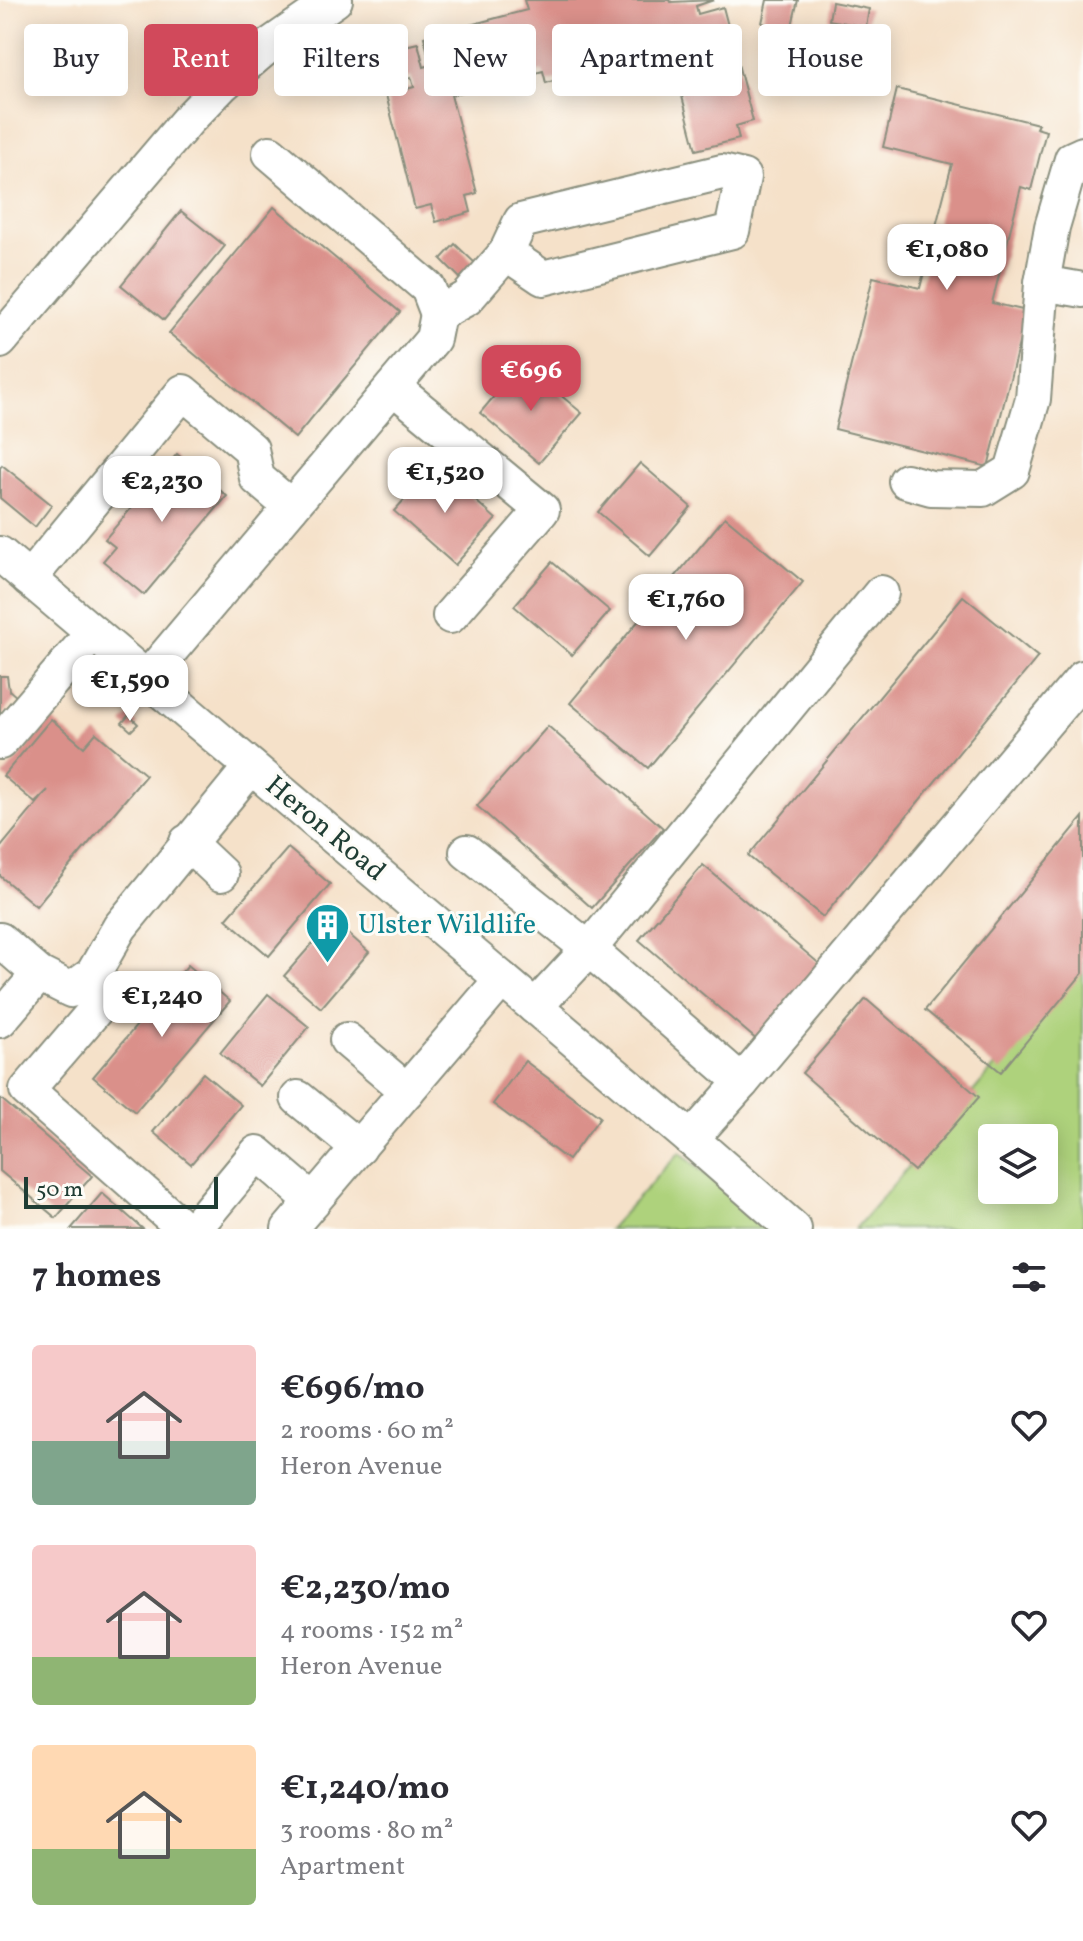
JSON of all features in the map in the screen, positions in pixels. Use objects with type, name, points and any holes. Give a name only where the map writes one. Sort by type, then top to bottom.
[{"type":"street","points":[[0,341],[205,102],[263,50],[335,0]]},
{"type":"street","points":[[147,678],[433,339],[438,314],[428,288],[270,153]]},
{"type":"street","points":[[906,481],[931,488],[983,489],[1012,471],[1033,399],[1042,283],[1052,227],[1072,159],[1083,154]]},
{"type":"street","points":[[438,314],[467,298],[506,253],[521,221],[722,172],[743,177],[732,231],[543,278],[506,253]]},
{"type":"street","points":[[1042,283],[1083,290]]},
{"type":"street","points":[[393,387],[542,510],[450,616]]},
{"type":"street","points":[[29,579],[183,392],[251,449],[257,478],[291,507]]},
{"type":"street","name":"Heron Road","points":[[0,554],[794,1229]]},
{"type":"street","points":[[535,1007],[589,949],[881,593]]},
{"type":"street","points":[[0,742],[93,633]]},
{"type":"street","points":[[691,1139],[1083,678]]},
{"type":"street","points":[[0,940],[39,974],[71,990],[93,974],[120,927],[251,767]]},
{"type":"street","points":[[187,842],[221,874]]},
{"type":"street","points":[[467,852],[589,949],[742,1082]]},
{"type":"street","points":[[0,1020],[39,974]]},
{"type":"street","points":[[93,974],[110,993],[27,1090],[185,1229]]},
{"type":"street","points":[[289,1229],[502,979]]},
{"type":"street","points":[[347,1040],[407,1091]]},
{"type":"street","points":[[298,1098],[359,1148]]},
{"type":"street","points":[[194,1229],[257,1153],[313,1201]]},
{"type":"green space","points":[[1083,964],[1083,1229],[855,1229]]},
{"type":"green space","points":[[680,1152],[767,1229],[609,1229]]},
{"type":"building","points":[[524,0],[714,0],[696,6],[698,14],[723,7],[727,24],[552,24],[552,81],[546,83],[543,71],[536,73],[536,24],[474,24],[527,10]]},
{"type":"building","points":[[767,0],[798,0],[792,24],[762,23]]},
{"type":"building","points":[[832,2],[869,9],[866,24],[829,20]]},
{"type":"building","points":[[418,43],[424,67],[424,96],[451,96],[477,193],[467,196],[471,212],[436,222],[431,205],[415,209],[386,96],[408,96],[408,89],[414,87],[411,77],[408,78],[408,45]]},
{"type":"building","points":[[742,79],[753,121],[736,126],[739,139],[696,150],[682,96],[742,96]]},
{"type":"building","points":[[897,89],[1038,124],[1036,128],[1046,131],[1031,190],[1021,187],[992,303],[1027,311],[988,467],[835,429],[873,277],[920,288],[952,164],[883,147]]},
{"type":"building","points":[[274,207],[400,312],[295,438],[169,333]]},
{"type":"building","points":[[181,211],[225,246],[164,320],[121,285]]},
{"type":"building","points":[[455,244],[475,263],[460,278],[441,259]]},
{"type":"building","points":[[522,363],[582,413],[539,463],[480,413]]},
{"type":"building","points":[[177,454],[227,496],[144,595],[103,561],[115,547],[105,539]]},
{"type":"building","points":[[640,463],[691,507],[650,556],[598,512]]},
{"type":"building","points":[[2,465],[52,505],[35,527],[0,498]]},
{"type":"building","points":[[436,465],[496,519],[455,565],[394,511]]},
{"type":"building","points":[[725,517],[803,582],[648,768],[570,703]]},
{"type":"building","points":[[552,562],[610,611],[572,655],[514,606]]},
{"type":"building","points":[[963,596],[1038,657],[823,917],[748,856]]},
{"type":"building","points":[[0,676],[7,676],[9,690],[17,697],[0,717]]},
{"type":"building","points":[[129,715],[138,724],[131,731],[122,723]]},
{"type":"building","points":[[51,719],[84,747],[96,733],[146,775],[36,906],[0,876],[0,848],[48,790],[35,803],[3,776]]},
{"type":"building","points":[[548,726],[663,828],[592,908],[477,806]]},
{"type":"building","points":[[1083,817],[1083,973],[1001,1072],[925,1010]]},
{"type":"building","points":[[288,848],[330,884],[269,956],[226,919]]},
{"type":"building","points":[[703,865],[822,966],[758,1041],[639,940]]},
{"type":"building","name":"Ulster Wildlife","points":[[333,920],[369,952],[321,1008],[284,976]]},
{"type":"building","points":[[188,965],[230,1001],[135,1112],[93,1077]]},
{"type":"building","points":[[268,994],[309,1027],[260,1086],[220,1053]]},
{"type":"building","points":[[866,999],[979,1097],[914,1171],[802,1073]]},
{"type":"building","points":[[525,1061],[600,1117],[568,1160],[493,1104]]},
{"type":"building","points":[[203,1073],[241,1105],[191,1164],[153,1132]]},
{"type":"building","points":[[0,1098],[92,1176],[56,1218],[0,1171]]},
{"type":"building","points":[[102,1193],[143,1229],[71,1229]]},
{"type":"place","name":"Ulster Wildlife","points":[[327,964]]}]
